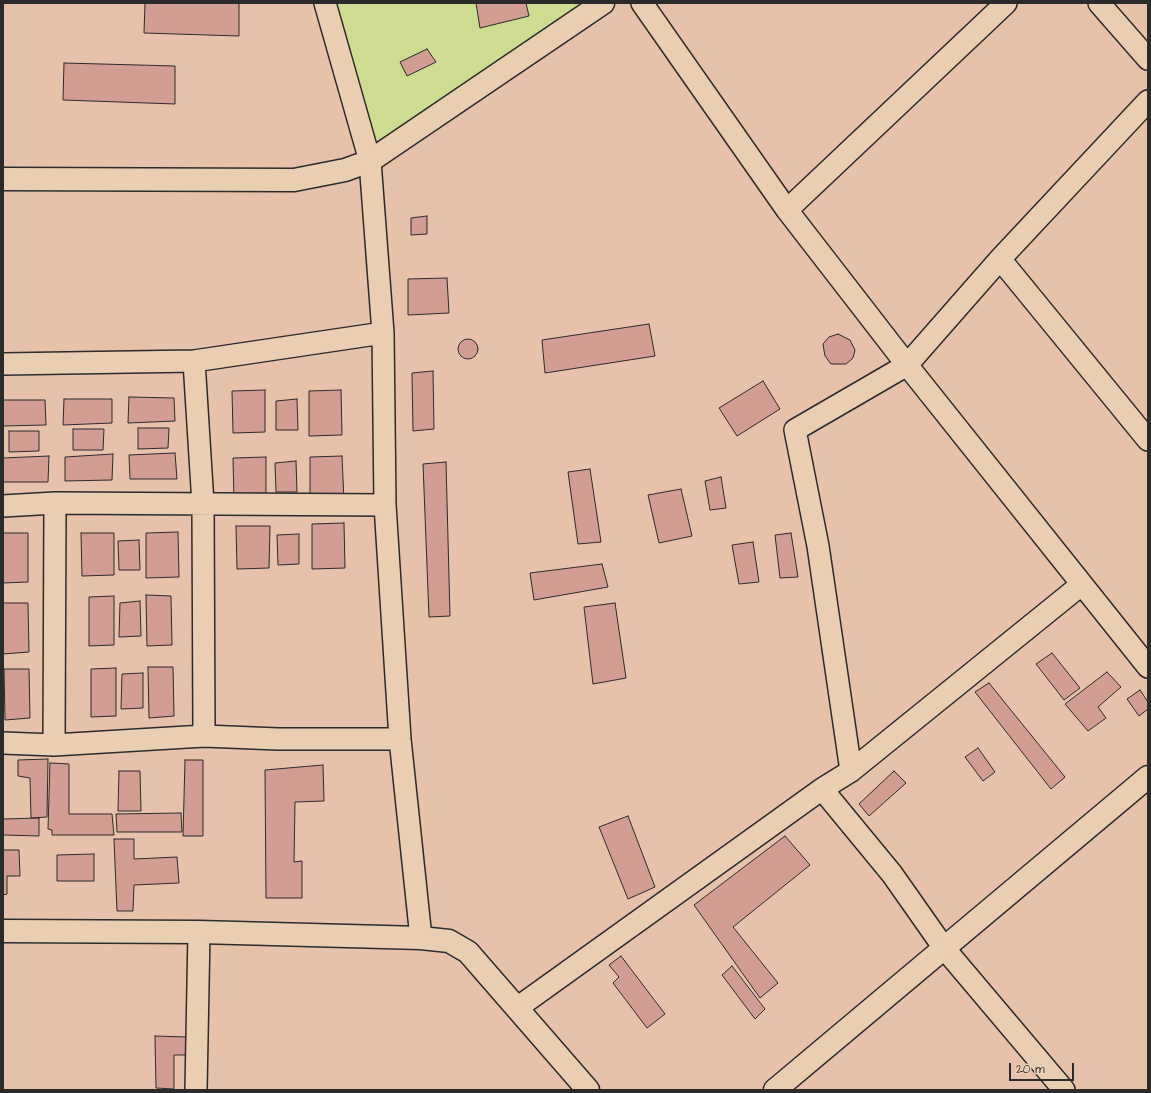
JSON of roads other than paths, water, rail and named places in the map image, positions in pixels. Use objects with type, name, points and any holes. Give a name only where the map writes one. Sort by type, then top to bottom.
[{"type":"street","points":[[325,3],[370,161],[383,333],[385,505],[400,739],[421,938]]},
{"type":"street","points":[[3,180],[294,180],[345,170],[370,161],[603,3]]},
{"type":"street","points":[[642,3],[787,210],[907,365],[1148,667]]},
{"type":"street","points":[[787,210],[1006,3]]},
{"type":"street","points":[[1099,3],[1148,59]]},
{"type":"street","points":[[851,771],[818,546],[795,430],[907,365],[1000,259],[1148,101]]},
{"type":"street","points":[[1000,259],[1148,440]]},
{"type":"street","points":[[3,364],[194,360],[383,333]]},
{"type":"street","points":[[194,360],[203,504],[204,736]]},
{"type":"street","points":[[3,506],[55,503],[385,505]]},
{"type":"street","points":[[54,745],[55,503]]},
{"type":"street","points":[[517,1008],[822,789],[851,771],[1082,585]]},
{"type":"street","points":[[3,743],[54,745],[204,736],[278,739],[400,739]]},
{"type":"street","points":[[775,1090],[1148,777]]},
{"type":"street","points":[[822,789],[892,874],[944,948],[1064,1090]]},
{"type":"street","points":[[3,931],[199,932],[421,938],[449,941],[468,952],[588,1090]]},
{"type":"street","points":[[196,1090],[199,932]]}]
